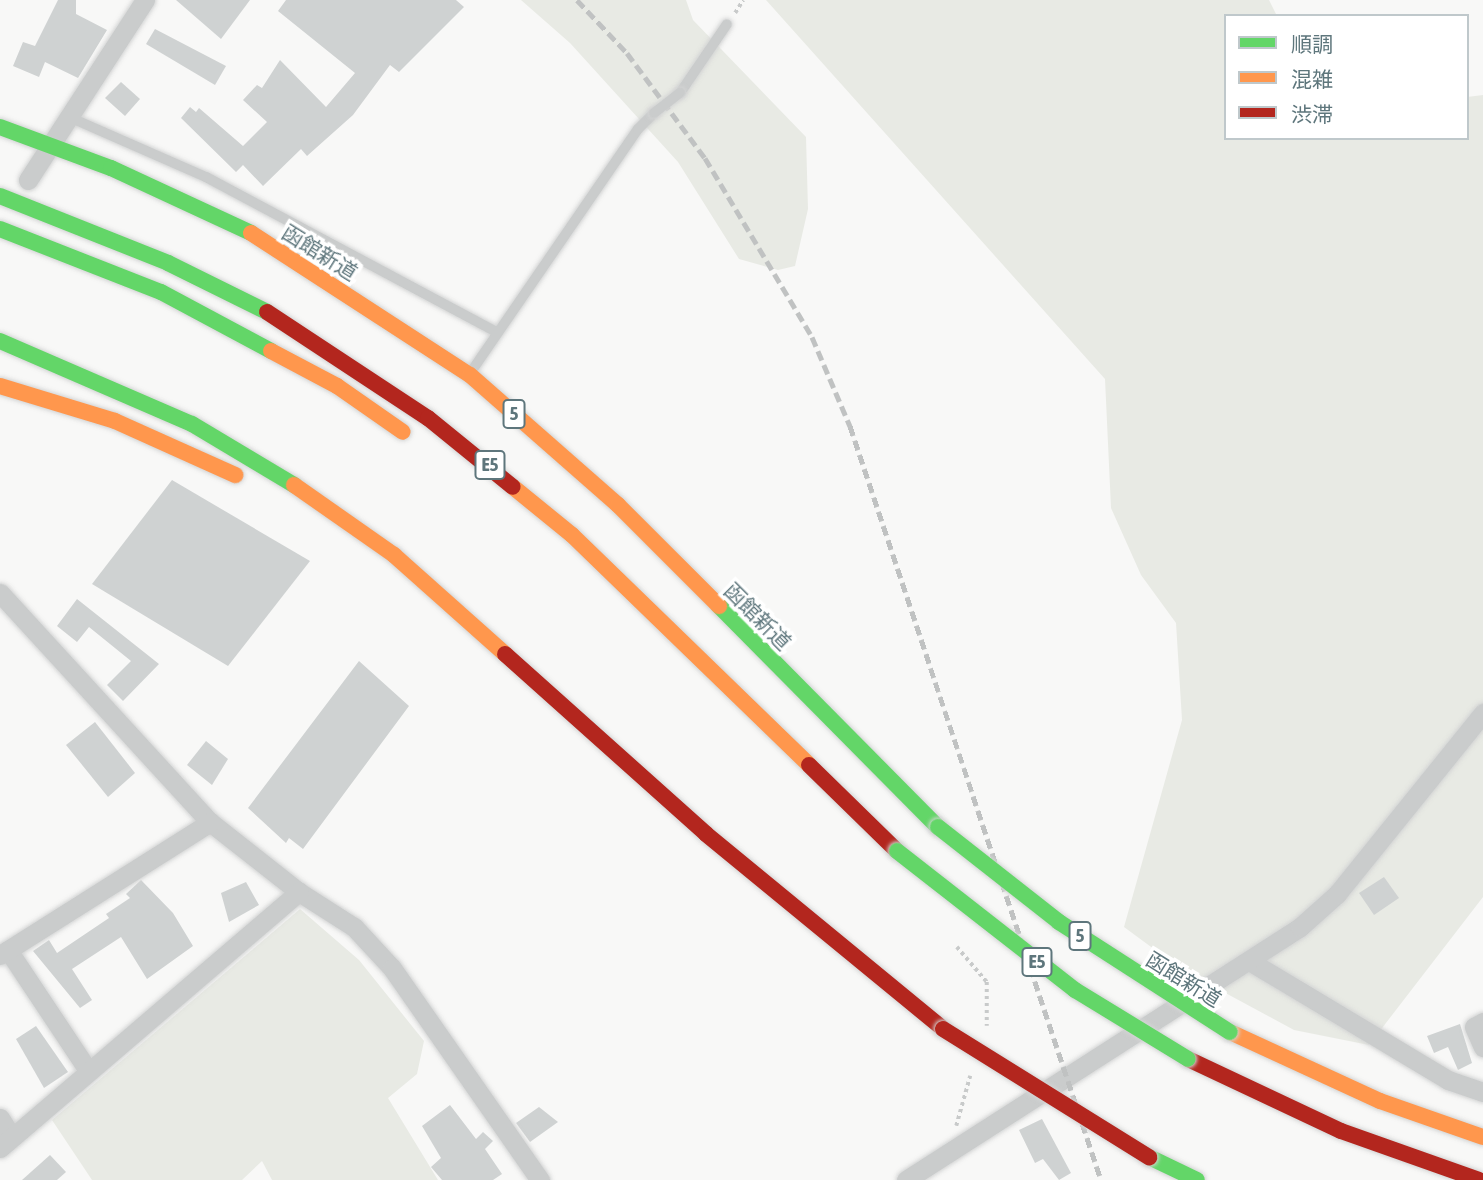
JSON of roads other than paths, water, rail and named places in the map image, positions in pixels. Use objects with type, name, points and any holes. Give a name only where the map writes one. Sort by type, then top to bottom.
[{"type":"highway","name":"函館新道","points":[[0,127],[48,142],[243,228],[470,375],[618,505],[938,827],[1059,922],[1230,1032],[1380,1101],[1483,1138]]},
{"type":"highway","name":"E5","points":[[0,197],[168,263],[266,312],[428,418],[572,536],[897,851]]},
{"type":"highway","points":[[0,229],[161,292],[337,386],[413,439]]},
{"type":"highway","points":[[0,341],[192,424],[394,555],[706,834],[943,1029],[1149,1157],[1197,1180]]},
{"type":"highway","points":[[0,386],[115,421],[247,483]]},
{"type":"highway","name":"E5","points":[[488,491],[508,507]]},
{"type":"highway","points":[[374,568],[394,555]]},
{"type":"highway","name":"E5","points":[[568,557],[897,851],[1075,990],[1188,1059],[1341,1131],[1479,1180]]},
{"type":"street","points":[[28,180],[48,142],[69,117],[145,0]]},
{"type":"street","points":[[0,593],[209,822],[299,892],[354,927],[392,968],[540,1180]]},
{"type":"street","points":[[906,1180],[1251,962],[1337,894],[1483,713]]},
{"type":"street","points":[[87,1069],[4,953],[209,822]]},
{"type":"street","points":[[0,1118],[6,1143],[87,1069],[299,892]]},
{"type":"street","points":[[1251,962],[1448,1080],[1483,1092]]},
{"type":"street","points":[[1483,1022],[1474,1027],[1483,1047]]},
{"type":"lane","points":[[470,375],[496,332],[638,129],[680,93],[727,24]]},
{"type":"lane","points":[[69,117],[206,177],[496,332]]},
{"type":"railway","points":[[577,0],[627,53],[705,158],[812,337],[850,426],[1101,1180]]}]
